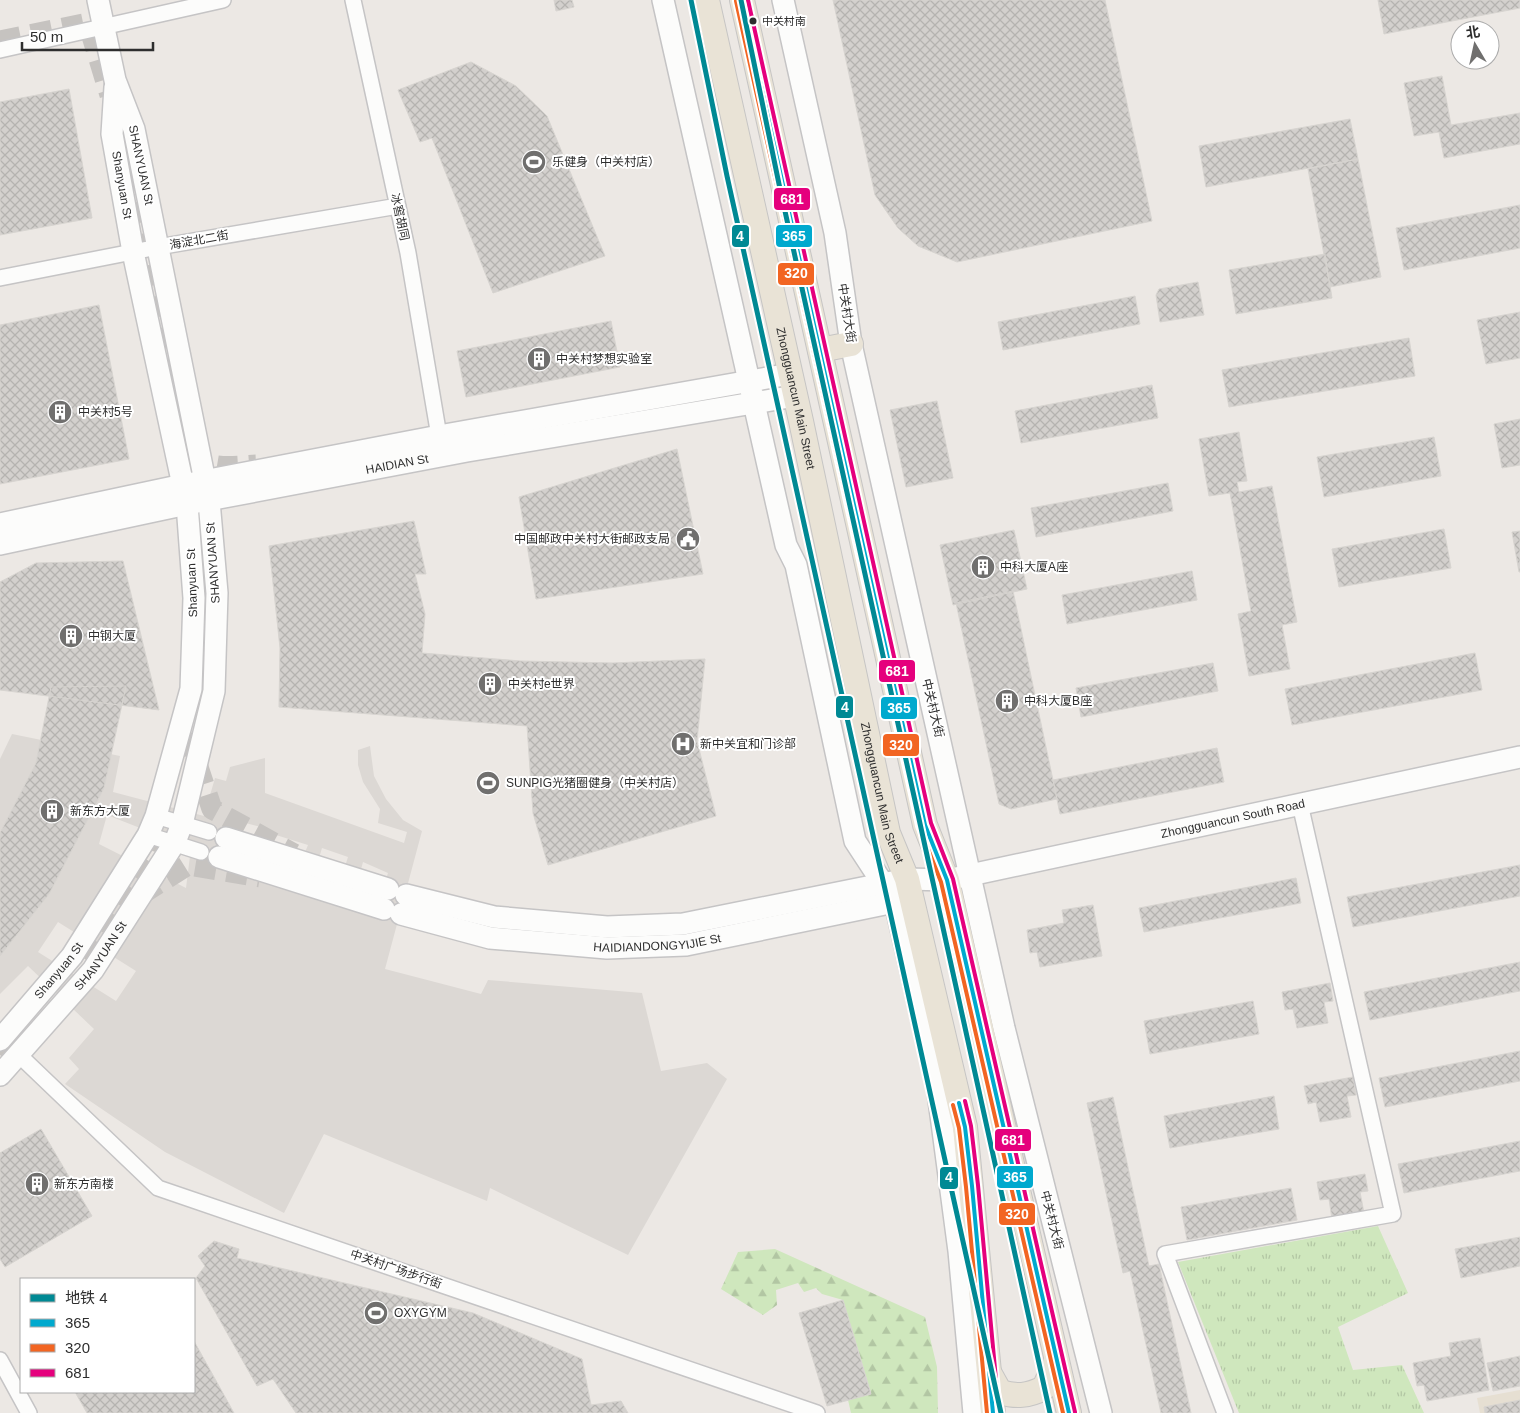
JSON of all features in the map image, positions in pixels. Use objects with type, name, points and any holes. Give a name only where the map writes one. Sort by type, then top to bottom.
[{"type":"main road","name":"Zhongguancun Main Street","points":[[707,0],[793,385],[888,833],[965,1127],[993,1413]]},
{"type":"main road","points":[[742,0],[925,825],[947,880],[1069,1413]]},
{"type":"main road","points":[[820,350],[851,344]]},
{"type":"main road","points":[[990,1374],[1000,1392],[1014,1396],[1031,1394],[1044,1388],[1056,1361]]},
{"type":"street","name":"SHANYUAN St","points":[[0,1075],[93,970],[178,833],[214,691],[216,592],[207,491],[134,129],[115,80],[98,0]]},
{"type":"street","points":[[0,50],[222,0]]},
{"type":"street","name":"冰窖胡同","points":[[353,0],[398,206],[440,436]]},
{"type":"street","points":[[663,0],[786,545],[796,565],[855,841],[883,883]]},
{"type":"street","name":"中关村大街","points":[[783,0],[835,233],[851,344],[1004,1028],[1102,1413]]},
{"type":"street","name":"Shanyuan St","points":[[0,1040],[72,956],[152,826],[191,689],[194,598],[185,494],[134,252],[112,134],[115,80]]},
{"type":"street","name":"海淀北二街","points":[[0,278],[158,247],[398,206]]},
{"type":"street","name":"HAIDIAN St","points":[[207,491],[440,436],[749,382],[793,385]]},
{"type":"street","name":"HAIDIAN St","points":[[0,524],[754,404],[793,385]]},
{"type":"street","points":[[440,436],[467,451]]},
{"type":"street","name":"HAIDIAN St","points":[[0,544],[185,494]]},
{"type":"street","name":"Zhongguancun South Road","points":[[904,893],[947,880],[1520,757]]},
{"type":"street","points":[[1225,1413],[1164,1254],[1393,1214],[1300,804]]},
{"type":"street","name":"HAIDIANDONGYIJIE St","points":[[152,826],[395,902],[490,938],[607,948],[686,945],[904,893]]},
{"type":"street","name":"HAIDIANDONGYIJIE St","points":[[178,833],[214,845]]},
{"type":"street","name":"HAIDIANDONGYIJIE St","points":[[395,902],[494,917],[606,927],[683,924],[883,883],[904,893]]},
{"type":"street","points":[[904,893],[945,1135],[959,1251],[974,1413]]},
{"type":"street","name":"中关村广场步行街","points":[[18,1054],[158,1188],[817,1413]]},
{"type":"street","points":[[0,1360],[29,1413]]},
{"type":"shaded area","points":[[12,734],[120,756],[113,792],[204,816],[215,778],[226,781],[230,767],[265,758],[265,793],[404,843],[407,832],[378,823],[380,809],[363,782],[358,765],[358,750],[370,746],[374,776],[386,799],[403,820],[422,831],[385,969],[481,994],[488,980],[642,993],[661,1071],[707,1063],[727,1079],[628,1255],[490,1188],[487,1201],[324,1134],[284,1213],[165,1152],[65,1084],[79,1069],[69,1058],[94,1029],[28,966],[0,994],[0,759]],"holes":[[[107,815],[191,848],[186,888],[99,844]],[[238,821],[269,829],[256,869],[221,866]],[[276,835],[308,845],[290,889],[262,880]],[[322,848],[348,857],[333,904],[308,895]],[[363,862],[388,873],[374,916],[353,899]],[[58,922],[136,971],[116,1001],[38,952]]]},
{"type":"shaded area","points":[[1520,1390],[1520,1413],[1480,1413],[1477,1398]]},
{"type":"green space","points":[[1378,1226],[1408,1293],[1338,1327],[1353,1370],[1402,1365],[1424,1413],[1239,1413],[1178,1262]]},
{"type":"green space","points":[[775,1249],[925,1317],[937,1367],[938,1413],[851,1413],[848,1400],[871,1393],[843,1300],[822,1294],[816,1288],[804,1292],[798,1283],[776,1290],[777,1305],[763,1315],[721,1289],[738,1252]]},
{"type":"building","points":[[554,0],[572,0],[574,7],[556,11]]},
{"type":"building","points":[[833,0],[1105,0],[1152,221],[957,262],[918,246],[898,228],[875,195]]},
{"type":"building","points":[[1378,0],[1520,0],[1520,8],[1384,34]]},
{"type":"building","points":[[471,62],[516,86],[547,116],[605,256],[493,293],[432,138],[420,142],[398,90]]},
{"type":"building","points":[[1442,76],[1451,125],[1520,113],[1520,144],[1444,158],[1439,132],[1414,136],[1404,83]]},
{"type":"building","points":[[69,89],[92,218],[0,235],[0,102]]},
{"type":"building","points":[[1350,119],[1358,159],[1206,187],[1199,146]]},
{"type":"building","points":[[1358,159],[1381,277],[1330,287],[1308,169]]},
{"type":"building","points":[[1520,205],[1520,248],[1404,270],[1396,228]]},
{"type":"building","points":[[1325,254],[1332,298],[1236,314],[1229,270]]},
{"type":"building","points":[[1198,282],[1204,315],[1160,322],[1156,295],[1159,289]]},
{"type":"building","points":[[1135,296],[1140,324],[1003,350],[998,322]]},
{"type":"building","name":"中关村5号","points":[[99,305],[129,459],[0,484],[0,325]]},
{"type":"building","points":[[1520,312],[1520,358],[1486,364],[1477,320]]},
{"type":"building","name":"中关村梦想实验室","points":[[611,321],[620,367],[466,397],[457,351]]},
{"type":"building","points":[[1409,338],[1415,376],[1229,407],[1222,370]]},
{"type":"building","points":[[1152,385],[1158,418],[1021,443],[1015,411]]},
{"type":"building","points":[[937,401],[953,478],[906,487],[890,410]]},
{"type":"building","points":[[1520,419],[1520,465],[1502,468],[1494,424]]},
{"type":"building","points":[[1239,432],[1247,481],[1237,482],[1239,492],[1272,486],[1297,622],[1282,625],[1290,669],[1249,676],[1238,614],[1251,611],[1230,493],[1209,496],[1199,439]]},
{"type":"building","points":[[1434,437],[1441,476],[1324,497],[1317,457]]},
{"type":"building","points":[[677,449],[703,574],[536,599],[519,497]]},
{"type":"building","points":[[1168,483],[1173,511],[1036,537],[1031,508]]},
{"type":"building","name":"中关村e世界","points":[[414,521],[426,574],[415,574],[425,614],[422,653],[521,661],[613,663],[705,659],[697,741],[716,816],[548,865],[533,813],[527,726],[279,707],[280,648],[269,546]]},
{"type":"building","points":[[1444,529],[1451,568],[1339,587],[1332,549]]},
{"type":"building","name":"中科大厦A座","points":[[1014,530],[1027,589],[953,605],[940,545]]},
{"type":"building","points":[[1520,531],[1520,572],[1519,572],[1512,532]]},
{"type":"building","name":"中钢大厦","points":[[123,561],[159,710],[0,690],[0,582],[36,563]]},
{"type":"building","points":[[1192,571],[1197,600],[1067,624],[1062,595]]},
{"type":"building","name":"中科大厦B座","points":[[1013,591],[1057,799],[1011,809],[999,804],[956,603]]},
{"type":"building","points":[[1475,653],[1482,690],[1292,725],[1285,689]]},
{"type":"building","points":[[1213,663],[1218,691],[1081,717],[1076,688]]},
{"type":"building","name":"新东方大厦","points":[[126,686],[104,788],[49,894],[0,956],[0,833],[36,763],[51,687]]},
{"type":"building","points":[[1217,748],[1224,782],[1060,814],[1053,780]]},
{"type":"building","points":[[1520,865],[1520,896],[1353,927],[1347,897]]},
{"type":"building","points":[[1296,878],[1301,903],[1144,932],[1139,908]]},
{"type":"building","points":[[1093,905],[1102,956],[1040,967],[1037,952],[1030,953],[1027,930],[1064,923],[1062,910]]},
{"type":"building","points":[[1520,962],[1520,991],[1370,1020],[1364,992]]},
{"type":"building","points":[[1330,983],[1333,1001],[1324,1002],[1328,1023],[1297,1028],[1293,1009],[1285,1010],[1282,992]]},
{"type":"building","points":[[1253,1001],[1259,1034],[1150,1054],[1144,1021]]},
{"type":"building","points":[[1520,1051],[1520,1081],[1385,1107],[1379,1078]]},
{"type":"building","points":[[1353,1077],[1356,1095],[1347,1096],[1351,1117],[1320,1122],[1316,1102],[1308,1104],[1304,1086]]},
{"type":"building","points":[[1274,1096],[1279,1129],[1170,1148],[1164,1116]]},
{"type":"building","points":[[1113,1097],[1149,1266],[1159,1264],[1191,1413],[1161,1413],[1130,1271],[1123,1273],[1087,1103]]},
{"type":"building","name":"新东方南楼","points":[[41,1129],[92,1216],[5,1267],[0,1259],[0,1153]]},
{"type":"building","points":[[1520,1141],[1520,1171],[1404,1193],[1398,1164]]},
{"type":"building","points":[[1365,1174],[1368,1191],[1360,1192],[1364,1213],[1332,1219],[1329,1199],[1320,1200],[1317,1182]]},
{"type":"building","points":[[1291,1188],[1297,1220],[1187,1240],[1181,1207]]},
{"type":"building","points":[[1520,1237],[1520,1266],[1461,1278],[1455,1249]]},
{"type":"building","points":[[214,1241],[239,1249],[237,1258],[473,1313],[582,1359],[591,1405],[621,1401],[628,1413],[296,1413],[273,1379],[257,1386],[196,1278],[205,1266],[198,1256]]},
{"type":"building","points":[[843,1300],[871,1394],[827,1406],[799,1313]]},
{"type":"building","points":[[1480,1338],[1489,1390],[1427,1401],[1424,1385],[1417,1386],[1413,1363],[1451,1356],[1449,1343]]},
{"type":"building","points":[[195,1343],[234,1413],[87,1413],[76,1393],[195,1393]]},
{"type":"building","points":[[1520,1356],[1520,1386],[1493,1391],[1487,1363]]},
{"type":"building","points":[[1520,1400],[1520,1413],[1485,1413],[1484,1407]]},
{"type":"tunnel","points":[[0,41],[88,23],[110,95]]},
{"type":"tunnel","points":[[129,171],[190,469]]},
{"type":"tunnel","points":[[193,447],[204,461],[211,464],[229,467],[256,465]]},
{"type":"tunnel","points":[[198,526],[205,585],[203,621]]},
{"type":"tunnel","points":[[187,734],[212,809],[294,854]]},
{"type":"tunnel","points":[[82,957],[152,857],[163,818]]},
{"type":"tunnel","points":[[140,895],[188,865],[260,877]]},
{"type":"tunnel","points":[[0,1055],[23,1028]]},
{"type":"metro line","name":"4","points":[[691,0],[727,176],[1001,1413]]},
{"type":"metro line","name":"4","points":[[741,0],[779,184],[1050,1413]]},
{"type":"transit line","name":"365","points":[[742,0],[925,825],[947,880],[1069,1413]]},
{"type":"transit line","name":"681","points":[[748,0],[931,823],[953,879],[1075,1412]]},
{"type":"transit line","name":"320","points":[[736,1],[919,826],[941,882],[1063,1413]]},
{"type":"transit line","name":"681","points":[[965,1101],[971,1126],[978,1185],[999,1412]]},
{"type":"transit line","name":"365","points":[[959,1103],[965,1127],[972,1186],[993,1413]]},
{"type":"transit line","name":"320","points":[[953,1105],[959,1128],[966,1187],[987,1413]]},
{"type":"place","name":"中关村南","points":[[753,21]]},
{"type":"place","name":"乐健身（中关村店）","points":[[534,162]]},
{"type":"place","name":"中关村梦想实验室","points":[[539,359]]},
{"type":"place","name":"中关村5号","points":[[60,412]]},
{"type":"place","name":"中国邮政中关村大街邮政支局","points":[[688,539]]},
{"type":"place","name":"中科大厦A座","points":[[983,567]]},
{"type":"place","name":"中钢大厦","points":[[71,636]]},
{"type":"place","name":"中关村e世界","points":[[490,684]]},
{"type":"place","name":"中科大厦B座","points":[[1007,701]]},
{"type":"place","name":"新中关宜和门诊部","points":[[683,744]]},
{"type":"place","name":"SUNPIG光猪圈健身（中关村店）","points":[[488,783]]},
{"type":"place","name":"新东方大厦","points":[[52,811]]},
{"type":"place","name":"新东方南楼","points":[[37,1184]]},
{"type":"place","name":"OXYGYM","points":[[376,1313]]}]
